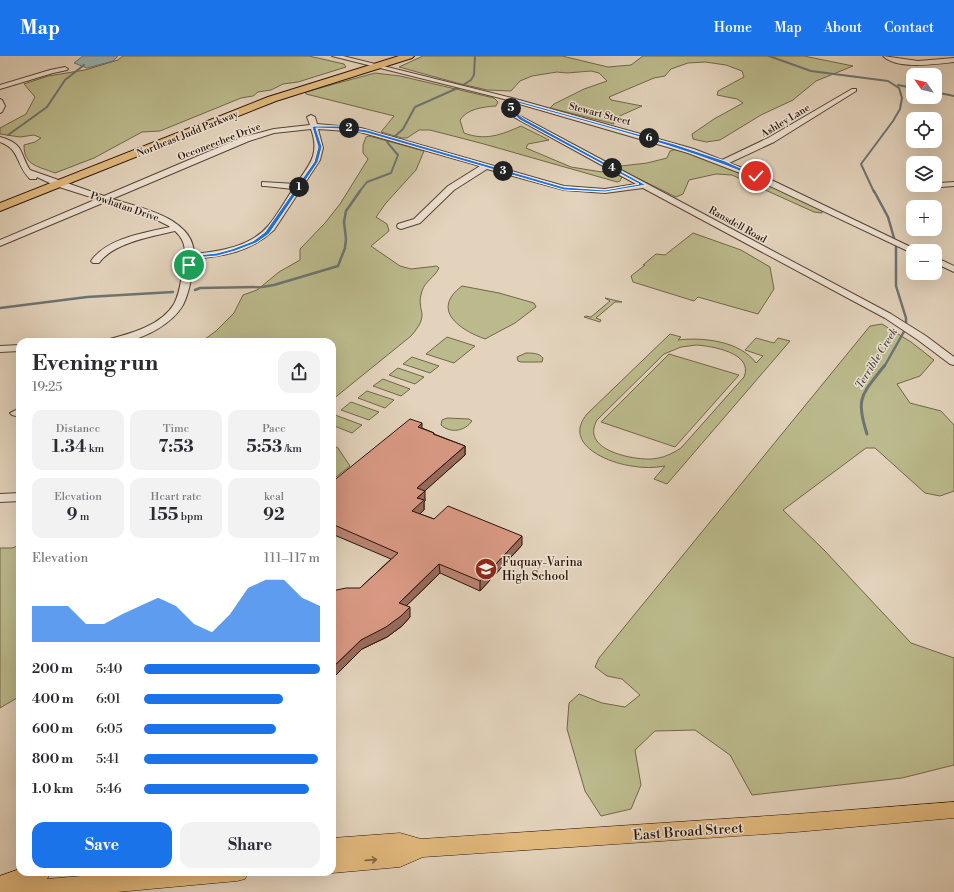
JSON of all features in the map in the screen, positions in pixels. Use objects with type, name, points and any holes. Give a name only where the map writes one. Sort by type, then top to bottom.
[{"type":"highway","name":"Northeast Judd Parkway","points":[[0,207],[258,101],[409,56]]},
{"type":"highway","name":"Northeast Judd Parkway","points":[[0,203],[57,183]]},
{"type":"main road","name":"East Broad Street","points":[[336,847],[400,842],[421,848],[796,823],[954,810]]},
{"type":"main road","name":"East Broad Street","points":[[336,864],[400,858],[421,848]]},
{"type":"main road","points":[[0,886],[29,876]]},
{"type":"main road","points":[[0,886],[31,890],[191,876]]},
{"type":"street","name":"Stewart Street","points":[[336,56],[516,101],[658,141],[724,162],[779,186],[906,247]]},
{"type":"street","points":[[886,56],[895,60],[910,62],[954,60]]},
{"type":"street","points":[[0,87],[52,71],[65,69]]},
{"type":"street","name":"Ashley Lane","points":[[724,162],[772,140],[854,90]]},
{"type":"street","points":[[0,101],[2,106],[0,111]]},
{"type":"street","name":"Ransdell Road","points":[[516,101],[510,109],[516,116],[888,316],[922,338],[954,362]]},
{"type":"street","points":[[191,257],[217,254],[246,246],[261,238],[271,228],[316,162],[319,151],[317,132],[311,117]]},
{"type":"street","name":"Occoneechee Drive","points":[[0,243],[246,139],[276,131],[314,127],[341,128],[367,132],[549,185],[574,190],[605,191],[644,185]]},
{"type":"street","name":"Powhatan Drive","points":[[0,139],[17,146],[21,155],[23,166],[32,177],[43,181],[57,183],[152,215],[177,228],[189,241],[191,257],[185,287],[177,307],[155,326],[134,338]]},
{"type":"street","points":[[401,226],[416,220],[450,188],[486,166]]},
{"type":"street","points":[[265,184],[299,187]]},
{"type":"street","points":[[942,185],[954,184]]},
{"type":"street","points":[[96,261],[100,254],[111,249],[137,239],[177,228]]},
{"type":"street","points":[[942,263],[954,269]]},
{"type":"street","points":[[0,349],[16,348]]},
{"type":"street","points":[[0,498],[16,497]]},
{"type":"shaded area","points":[[123,56],[309,56],[344,64],[346,67],[298,82],[283,84],[271,90],[258,92],[253,96],[241,98],[160,131],[142,132],[94,158],[55,173],[38,167],[26,157],[24,145],[35,142],[41,138],[34,135],[20,137],[0,134],[0,128],[26,114],[35,97],[24,84],[48,76],[85,70],[118,60]]},
{"type":"shaded area","points":[[423,56],[562,56],[608,67],[631,65],[643,56],[804,56],[853,66],[816,81],[793,100],[761,115],[720,140],[706,142],[693,139],[692,134],[714,119],[743,103],[737,99],[717,95],[718,91],[744,77],[742,71],[726,65],[705,62],[688,63],[671,69],[665,76],[654,78],[609,97],[611,100],[642,106],[613,119],[614,124],[550,108],[554,104],[584,89],[607,81],[599,73],[591,71],[567,73],[557,72],[532,76],[520,81],[511,91],[487,90],[399,67]]},
{"type":"shaded area","points":[[375,73],[400,76],[494,98],[498,102],[496,106],[475,109],[463,116],[460,120],[464,133],[479,137],[486,137],[507,132],[521,126],[549,140],[528,144],[526,148],[571,167],[602,172],[605,170],[622,177],[620,181],[617,182],[430,130],[419,130],[407,138],[402,138],[381,132],[394,116],[306,94],[305,92]]},
{"type":"shaded area","points":[[369,136],[424,151],[416,170],[386,203],[376,217],[387,224],[389,231],[371,246],[400,266],[411,269],[437,266],[439,268],[423,288],[420,298],[422,313],[421,322],[411,336],[336,397],[336,338],[206,338],[216,331],[234,313],[243,295],[257,290],[279,272],[300,260],[300,249],[325,223],[340,204],[368,159],[363,153],[363,145],[366,137]]},
{"type":"shaded area","points":[[677,149],[740,172],[822,210],[822,213],[814,212],[732,175],[716,174],[689,180],[683,194],[676,197],[621,170],[621,166],[647,163],[667,158],[670,151]]},
{"type":"shaded area","points":[[693,233],[741,250],[770,267],[774,289],[758,314],[698,297],[694,301],[633,282],[631,276],[656,254],[665,255]]},
{"type":"shaded area","points":[[462,286],[499,293],[534,303],[536,307],[515,323],[485,339],[458,325],[452,318],[449,311],[449,303],[453,295]]},
{"type":"shaded area","points":[[605,298],[622,302],[615,302],[596,318],[601,320],[600,322],[584,317],[591,317],[610,301]]},
{"type":"shaded area","points":[[882,324],[911,342],[934,360],[920,376],[897,384],[910,403],[941,411],[954,425],[954,491],[940,496],[925,493],[875,448],[866,448],[783,510],[824,550],[911,643],[954,658],[954,765],[902,778],[752,795],[730,755],[695,730],[655,731],[635,750],[641,785],[631,809],[601,816],[585,791],[567,729],[569,703],[579,694],[602,703],[625,707],[640,695],[622,679],[607,676],[595,667],[599,658],[870,326]]},
{"type":"shaded area","points":[[670,334],[681,337],[678,340],[709,340],[731,345],[741,350],[756,363],[763,356],[745,350],[756,338],[774,343],[778,338],[790,341],[667,484],[654,479],[665,466],[636,467],[622,464],[611,461],[591,450],[584,443],[580,434],[581,425],[587,414]],"holes":[[[696,345],[712,347],[730,352],[743,362],[745,369],[744,377],[681,448],[664,457],[643,459],[621,455],[602,446],[596,439],[594,430],[597,420],[664,354],[681,347]]]},
{"type":"shaded area","points":[[447,337],[475,346],[454,363],[426,354]]},
{"type":"shaded area","points":[[526,353],[540,355],[543,358],[542,362],[518,361],[517,357]]},
{"type":"shaded area","points":[[669,354],[739,375],[675,447],[601,422]]},
{"type":"shaded area","points":[[412,357],[439,366],[430,373],[403,364]]},
{"type":"shaded area","points":[[398,368],[424,377],[415,384],[389,375]]},
{"type":"shaded area","points":[[383,379],[410,389],[401,396],[373,386]]},
{"type":"shaded area","points":[[367,391],[394,400],[385,408],[358,398]]},
{"type":"shaded area","points":[[351,402],[379,412],[369,420],[341,410]]},
{"type":"shaded area","points":[[336,415],[362,425],[352,433],[336,427]]},
{"type":"shaded area","points":[[447,418],[469,419],[472,421],[462,429],[449,430],[441,425],[442,420]]},
{"type":"shaded area","points":[[336,447],[338,448],[350,466],[336,477]]},
{"type":"shaded area","points":[[16,546],[16,699],[0,708],[0,548]]},
{"type":"water","points":[[83,56],[118,56],[113,61],[87,68],[74,63]]},
{"type":"building","name":"Fuquay-Varina High School","points":[[410,419],[422,423],[418,427],[465,446],[417,488],[425,491],[417,498],[424,500],[412,511],[434,519],[448,506],[522,536],[480,581],[439,564],[399,603],[410,607],[401,616],[386,627],[361,640],[336,664],[336,590],[346,588],[360,588],[398,553],[336,526],[336,479]]},
{"type":"waterway","points":[[393,138],[403,129],[415,107],[460,87],[471,80],[474,75],[475,56]]},
{"type":"waterway","name":"Terrible Creek","points":[[769,56],[811,71],[888,81],[899,88],[902,98],[900,109],[893,121],[861,164],[874,192]]},
{"type":"waterway","points":[[8,135],[47,107],[65,80],[84,65]]},
{"type":"waterway","points":[[898,85],[906,87]]},
{"type":"waterway","points":[[942,93],[954,96]]},
{"type":"waterway","points":[[359,192],[367,182],[391,173],[398,155],[387,142],[389,140]]},
{"type":"waterway","points":[[195,290],[200,288],[262,287],[274,285],[338,266],[345,248],[346,239],[344,222],[346,211],[360,191]]},
{"type":"waterway","name":"Terrible Creek","points":[[874,191],[888,217],[896,245],[896,286],[906,318],[906,328],[884,367]]},
{"type":"waterway","points":[[0,308],[87,297],[173,292]]},
{"type":"waterway","name":"Terrible Creek","points":[[867,434],[863,422],[861,404],[870,384],[884,366]]},
{"type":"place","name":"Fuquay-Varina High School","points":[[486,569]]},
{"type":"route","points":[[189,265],[191,257],[217,254],[246,246],[267,233],[316,162],[320,147],[317,132],[314,127],[356,129],[556,187],[574,190],[605,191],[644,185],[516,116],[510,109],[516,101],[673,145],[724,162],[756,176]]}]
